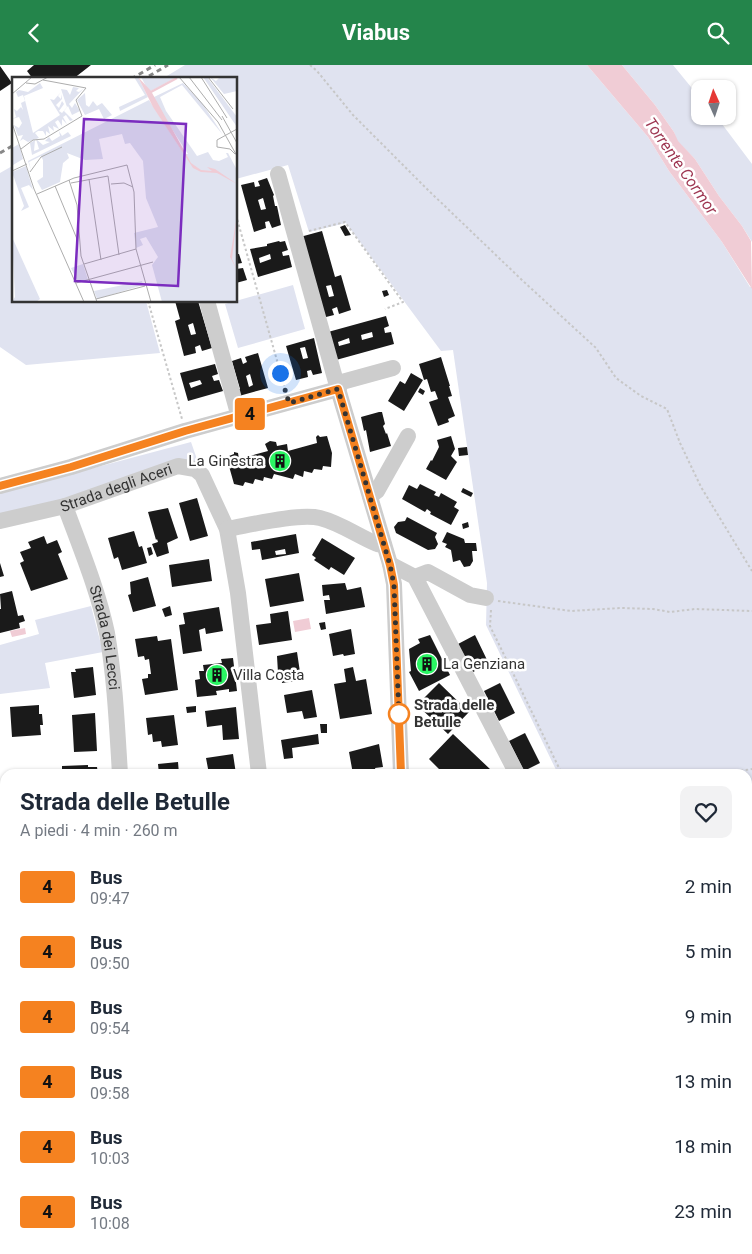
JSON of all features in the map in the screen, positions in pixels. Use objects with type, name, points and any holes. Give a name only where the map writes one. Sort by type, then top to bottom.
[{"type":"street","points":[[278,174],[338,389],[390,565],[394,585],[401,769]]},
{"type":"street","points":[[208,303],[239,417]]},
{"type":"street","points":[[0,486],[71,467],[185,431],[338,389],[342,382],[393,368]]},
{"type":"street","points":[[370,496],[378,491],[408,435]]},
{"type":"street","name":"Strada degli Aceri","points":[[0,521],[65,506],[168,469],[187,467],[195,469],[202,475],[227,529],[238,593],[258,769]]},
{"type":"street","name":"Strada dei Lecci","points":[[65,506],[94,585],[106,631],[113,673],[120,769]]},
{"type":"street","points":[[227,529],[302,517],[318,517],[332,521],[377,544],[384,545]]},
{"type":"street","points":[[390,565],[415,577],[515,769]]},
{"type":"street","points":[[415,577],[428,572],[470,595],[489,599]]},
{"type":"path","points":[[310,65],[353,115],[428,190],[596,348],[616,378],[641,396],[667,409],[680,443],[701,487],[752,571]]},
{"type":"path","points":[[238,222],[289,403]]},
{"type":"path","points":[[294,235],[345,222],[404,302],[385,309]]},
{"type":"path","points":[[149,303],[185,431]]},
{"type":"path","points":[[560,769],[490,626],[489,599],[571,611],[621,608],[653,609],[670,612],[695,609],[752,611]]},
{"type":"shaded area","points":[[185,65],[587,65],[648,137],[669,171],[722,242],[750,287],[752,287],[752,769],[556,769],[486,625],[487,583],[453,350],[441,351],[346,223],[309,232],[288,165],[238,178],[238,77],[165,77]]},
{"type":"shaded area","points":[[622,65],[673,65],[691,87],[691,125],[723,125],[752,164],[752,242],[695,159],[677,141],[674,132],[655,105]]},
{"type":"shaded area","points":[[12,166],[12,303],[147,303],[160,353],[26,365],[0,347],[0,173]]},
{"type":"shaded area","points":[[293,285],[305,329],[238,348],[225,304],[238,303],[238,300]]},
{"type":"shaded area","points":[[191,442],[199,465],[62,501],[0,515],[0,493]]},
{"type":"shaded area","points":[[91,606],[103,652],[45,663],[50,688],[0,694],[0,645],[39,634],[35,620]]},
{"type":"water","name":"Torrente Cormor","points":[[587,65],[622,65],[655,105],[678,141],[695,159],[751,241],[752,289],[722,242],[669,171],[648,137]]},
{"type":"water","points":[[309,618],[311,629],[295,632],[293,621]]},
{"type":"water","points":[[25,628],[26,634],[12,637],[10,631]]},
{"type":"building","points":[[34,65],[91,65],[76,77],[32,77],[27,71]]},
{"type":"building","points":[[0,66],[12,83],[0,91]]},
{"type":"building","points":[[267,178],[274,195],[275,206],[277,206],[281,225],[272,228],[269,221],[265,222],[266,228],[254,232],[241,185],[254,182],[255,187],[260,186],[258,181]],"holes":[[[263,198],[266,209],[261,210],[258,200]]]},
{"type":"building","points":[[345,225],[351,235],[345,236],[340,227]]},
{"type":"building","points":[[322,231],[335,277],[341,275],[351,310],[339,314],[337,307],[332,309],[334,315],[322,318],[300,237]],"holes":[[[331,285],[334,296],[329,297],[326,286]]]},
{"type":"building","points":[[285,241],[288,250],[282,252],[283,256],[289,255],[292,267],[258,277],[250,249],[267,246],[267,244]],"holes":[[[270,254],[271,259],[260,263],[259,258]]]},
{"type":"building","points":[[238,254],[239,254],[242,263],[238,264]]},
{"type":"building","points":[[243,268],[247,280],[238,282],[238,269]]},
{"type":"building","points":[[387,290],[389,295],[384,297],[382,291]]},
{"type":"building","points":[[176,303],[199,303],[212,348],[202,351],[200,345],[195,347],[196,353],[184,356],[175,321],[180,319]],"holes":[[[193,323],[196,334],[191,335],[188,325]]]},
{"type":"building","points":[[386,316],[389,326],[384,328],[385,333],[391,332],[394,344],[336,360],[328,332]],"holes":[[[372,332],[373,337],[362,340],[361,335]],[[349,338],[350,343],[339,346],[338,342]]]},
{"type":"building","points":[[314,338],[322,373],[313,375],[311,370],[307,371],[308,377],[296,380],[286,346]],"holes":[[[305,347],[308,358],[303,359],[300,348]]]},
{"type":"building","points":[[258,353],[268,388],[239,396],[238,390],[240,389],[232,361],[241,358],[243,364],[247,362],[245,357]],"holes":[[[250,374],[253,385],[249,387],[246,376]]]},
{"type":"building","points":[[441,357],[452,396],[448,397],[455,416],[448,419],[449,422],[438,426],[429,402],[438,399],[435,391],[431,392],[427,379],[424,380],[419,364]]},
{"type":"building","points":[[215,364],[218,374],[212,376],[214,381],[219,380],[223,391],[188,401],[180,373]],"holes":[[[200,380],[202,384],[191,388],[189,383]]]},
{"type":"building","points":[[411,373],[423,380],[404,411],[388,401],[400,381],[405,384]]},
{"type":"building","points":[[420,388],[425,391],[423,395],[418,392]]},
{"type":"building","points":[[382,412],[385,424],[383,426],[391,446],[370,452],[366,430],[364,431],[361,417]]},
{"type":"building","name":"La Ginestra","points":[[318,435],[320,437],[327,436],[332,453],[331,467],[323,466],[322,470],[314,469],[312,473],[304,471],[303,477],[295,474],[293,479],[274,474],[272,479],[264,477],[263,481],[255,479],[253,484],[245,482],[243,486],[234,484],[227,459],[234,452],[238,453],[239,459],[268,451],[265,444],[270,441],[276,442],[277,446],[287,444],[288,451],[317,443],[316,437]]},
{"type":"building","points":[[451,436],[455,449],[451,456],[457,462],[446,480],[426,469],[439,447],[437,440]]},
{"type":"building","points":[[467,447],[468,455],[459,456],[458,448]]},
{"type":"building","points":[[420,484],[436,492],[434,495],[439,497],[441,493],[457,502],[454,507],[459,510],[451,525],[430,514],[431,512],[427,509],[425,512],[402,499],[409,485],[417,489]]},
{"type":"building","points":[[463,488],[473,493],[471,497],[461,492]]},
{"type":"building","points":[[197,498],[208,536],[190,541],[179,503]]},
{"type":"building","points":[[168,508],[178,538],[167,543],[169,553],[157,557],[152,544],[158,542],[148,512]]},
{"type":"building","points":[[407,517],[437,533],[435,537],[438,544],[435,549],[428,550],[396,533],[394,527],[398,522],[405,521]]},
{"type":"building","points":[[468,522],[469,527],[463,529],[462,524]]},
{"type":"building","points":[[134,531],[139,547],[142,546],[147,563],[122,570],[118,557],[114,559],[108,538]]},
{"type":"building","points":[[447,532],[464,539],[465,543],[476,543],[477,551],[472,551],[473,561],[470,566],[464,567],[460,560],[453,562],[451,550],[445,547],[447,544],[442,542]]},
{"type":"building","points":[[296,534],[299,553],[262,560],[260,549],[252,550],[251,542]],"holes":[[[285,549],[286,554],[276,555],[275,551]]]},
{"type":"building","points":[[44,536],[47,544],[57,540],[62,552],[58,554],[68,579],[31,591],[20,563],[24,561],[20,552],[31,548],[28,542]]},
{"type":"building","points":[[322,538],[355,558],[344,575],[331,567],[329,570],[314,560],[316,558],[312,555]]},
{"type":"building","points":[[151,547],[153,554],[149,556],[147,548]]},
{"type":"building","points":[[209,559],[212,581],[172,587],[169,565]]},
{"type":"building","points":[[0,563],[4,576],[0,577]]},
{"type":"building","points":[[299,573],[304,601],[270,607],[265,579]]},
{"type":"building","points":[[148,577],[156,606],[133,612],[128,595],[131,594],[130,582]]},
{"type":"building","points":[[345,583],[347,590],[361,587],[365,607],[326,614],[324,600],[330,600],[329,595],[323,596],[322,585]]},
{"type":"building","points":[[12,591],[18,616],[23,615],[25,621],[19,623],[20,628],[0,633],[0,594]]},
{"type":"building","points":[[170,606],[172,615],[165,617],[162,609]]},
{"type":"building","points":[[219,607],[223,631],[206,634],[205,628],[199,630],[202,651],[183,654],[179,625],[185,624],[183,613]]},
{"type":"building","points":[[288,611],[292,640],[259,645],[256,625],[271,623],[270,614]]},
{"type":"building","points":[[325,622],[326,629],[321,630],[319,623]]},
{"type":"building","points":[[351,629],[355,654],[333,656],[329,634]]},
{"type":"building","name":"La Genziana","points":[[430,635],[450,675],[419,691],[409,672],[411,671],[409,649],[420,643],[418,639]]},
{"type":"building","points":[[475,635],[489,664],[473,672],[458,644]]},
{"type":"building","points":[[157,636],[158,641],[171,639],[178,690],[145,695],[142,679],[148,678],[148,674],[151,674],[149,659],[145,660],[144,656],[138,657],[135,639]]},
{"type":"building","points":[[297,652],[301,679],[282,683],[281,673],[278,673],[277,656]]},
{"type":"building","name":"Villa Costa","points":[[233,658],[237,691],[229,692],[229,689],[216,691],[217,695],[197,697],[195,680],[200,679],[199,671],[204,671],[203,665],[222,663],[221,659]]},
{"type":"building","points":[[93,667],[96,695],[74,698],[71,672],[76,672],[75,669]]},
{"type":"building","points":[[353,667],[356,681],[366,679],[372,714],[340,719],[334,684],[346,682],[344,669]]},
{"type":"building","name":"La Genziana","points":[[439,683],[469,712],[448,734],[417,705]]},
{"type":"building","points":[[500,683],[515,713],[499,721],[484,691]]},
{"type":"building","points":[[312,690],[317,717],[304,719],[302,711],[287,713],[284,695]]},
{"type":"building","points":[[39,705],[39,714],[42,714],[43,725],[40,725],[41,735],[12,737],[10,707]]},
{"type":"building","points":[[196,706],[196,712],[187,713],[186,707]]},
{"type":"building","points":[[236,707],[239,739],[223,740],[222,725],[207,727],[205,711]]},
{"type":"building","points":[[95,713],[97,751],[74,752],[72,715]]},
{"type":"building","points":[[174,715],[178,745],[162,747],[161,741],[153,742],[152,734],[148,735],[146,718]]},
{"type":"building","points":[[320,724],[327,724],[327,733],[321,733]]},
{"type":"building","points":[[525,733],[540,763],[528,769],[523,769],[509,741]]},
{"type":"building","points":[[318,734],[319,744],[292,748],[293,758],[284,759],[281,740]]},
{"type":"building","points":[[453,734],[490,769],[439,769],[429,759]]},
{"type":"building","points":[[379,744],[383,767],[375,769],[352,769],[349,752]]},
{"type":"building","points":[[233,754],[235,769],[208,769],[206,758]]},
{"type":"building","points":[[178,762],[179,769],[158,769],[158,764]]},
{"type":"building","points":[[88,765],[88,767],[97,767],[97,769],[62,769],[62,766]]},
{"type":"railway","points":[[134,77],[155,65]]},
{"type":"railway","points":[[149,76],[168,65]]},
{"type":"railway","points":[[0,153],[12,146]]},
{"type":"bus line","name":"4","points":[[0,486],[71,467],[185,431],[338,389],[390,565],[394,585],[401,769]]},
{"type":"place","name":"La Ginestra","points":[[280,461]]},
{"type":"place","name":"La Genziana","points":[[427,664]]},
{"type":"place","name":"Villa Costa","points":[[217,675]]},
{"type":"place","name":"Strada delle Betulle","points":[[399,714]]},
{"type":"route","points":[[280,373],[289,403],[338,389],[390,565],[394,585],[399,717],[399,714]]}]
